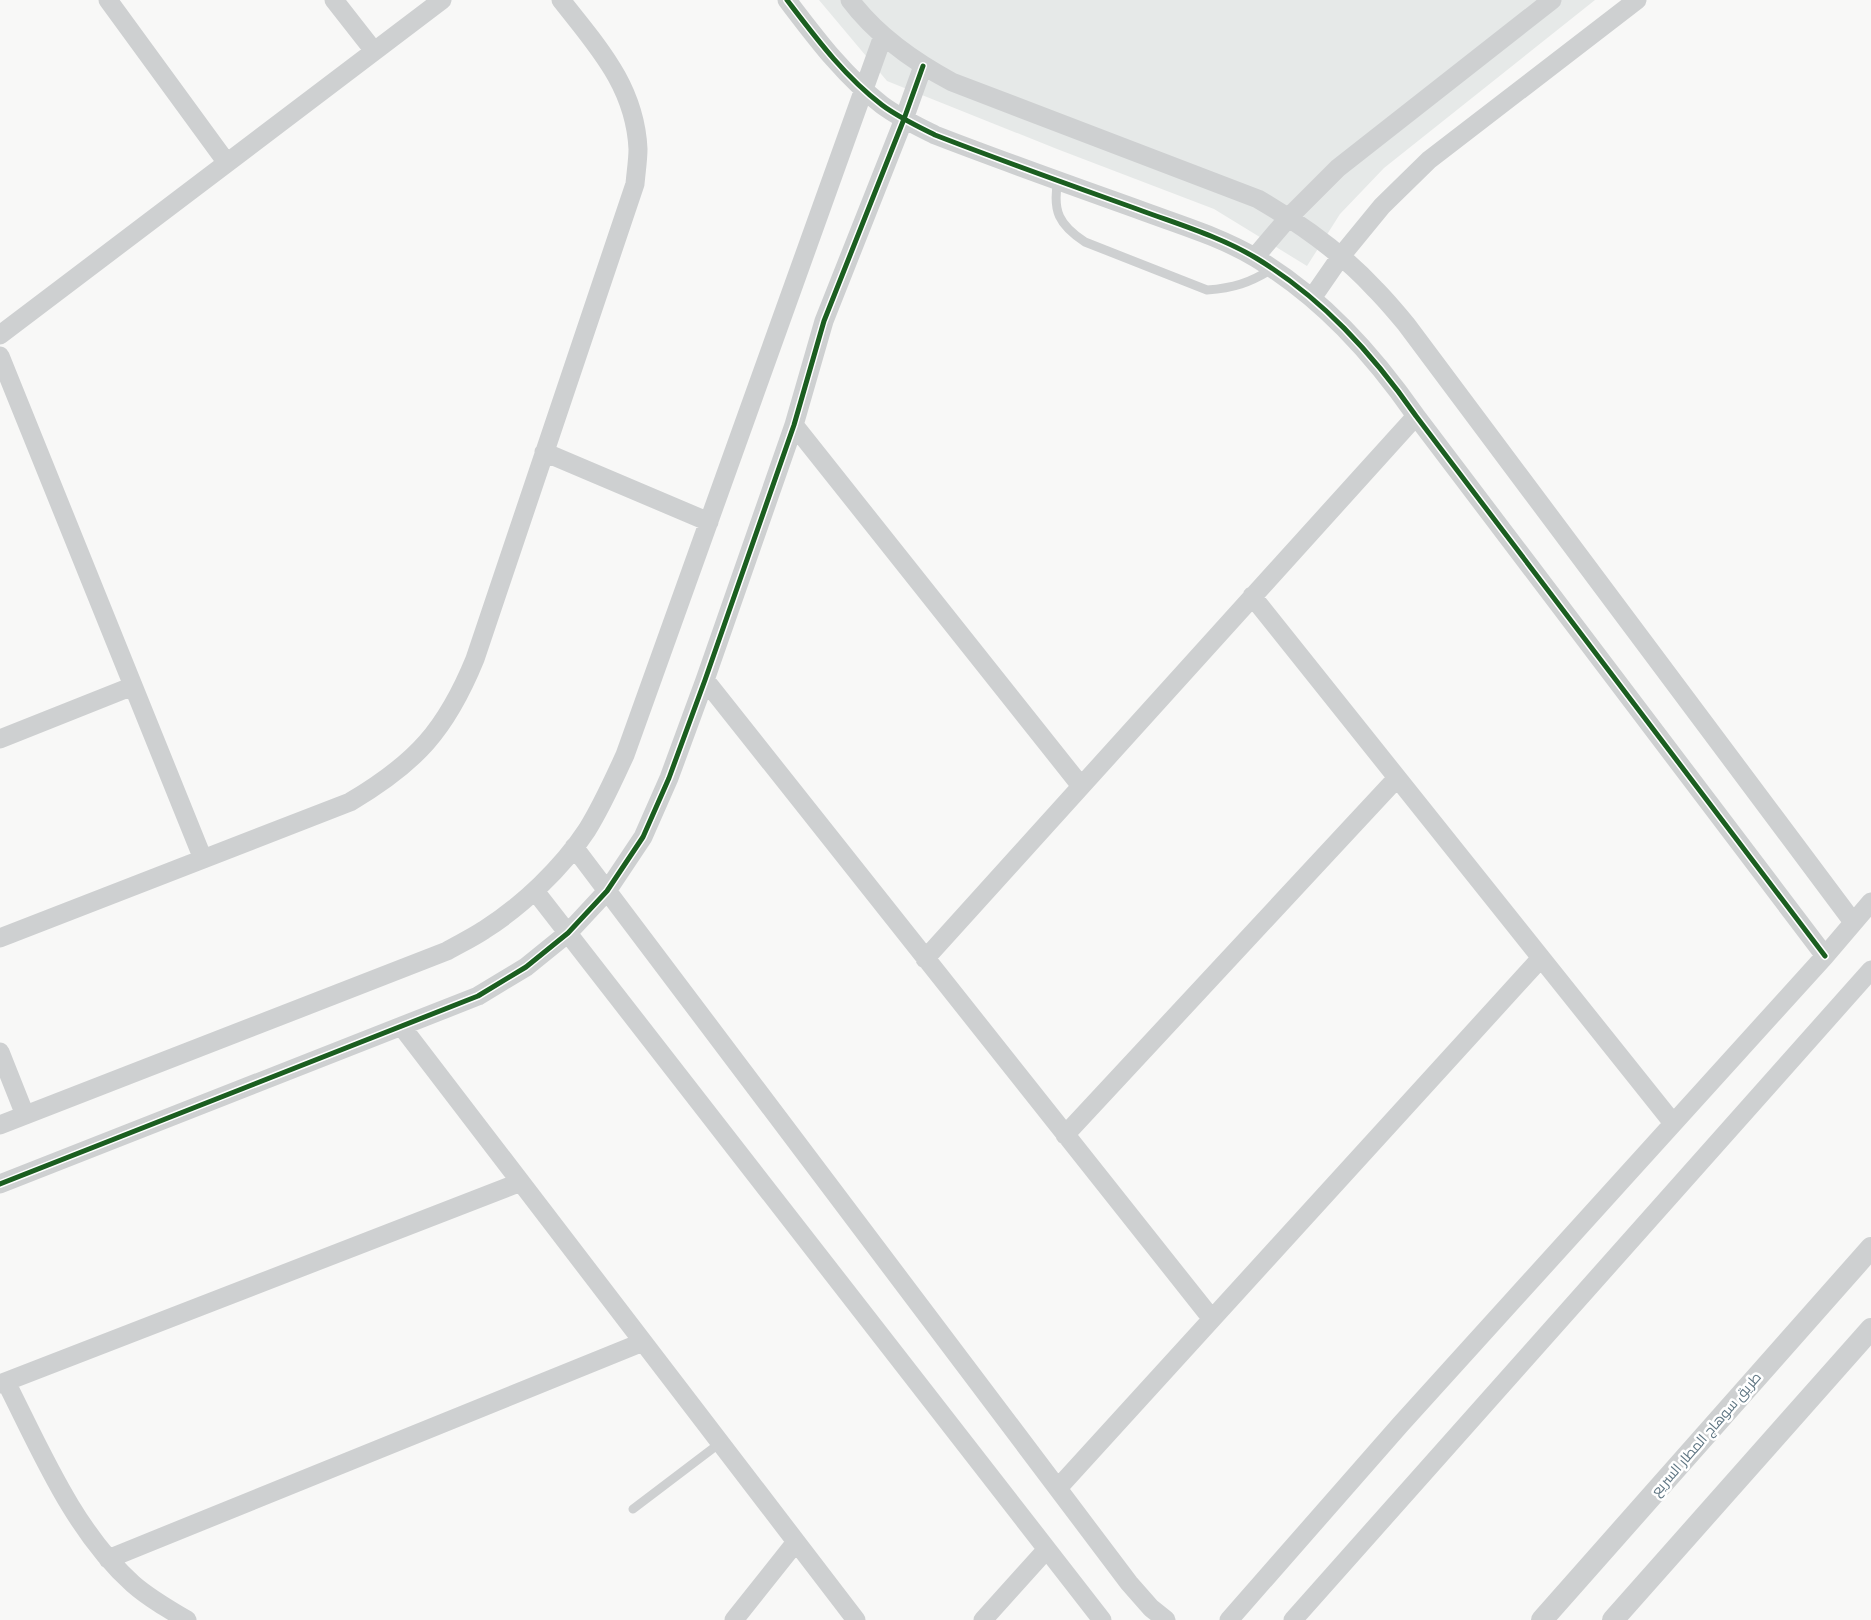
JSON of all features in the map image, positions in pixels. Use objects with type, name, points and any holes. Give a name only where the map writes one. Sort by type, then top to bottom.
[{"type":"street","points":[[108,0],[227,163]]},
{"type":"street","points":[[334,0],[374,51]]},
{"type":"street","points":[[0,336],[442,0]]},
{"type":"street","points":[[0,938],[350,802],[382,783],[406,764],[427,743],[447,717],[463,689],[475,659],[635,184],[638,151],[634,118],[621,83],[608,60],[561,0]]},
{"type":"street","points":[[787,0],[832,58],[863,90],[904,119],[935,136],[1227,242],[1272,269],[1312,298],[1358,341],[1389,377],[1416,416],[1824,956]]},
{"type":"street","points":[[850,0],[883,36],[923,66],[952,82],[1258,199],[1289,217],[1341,256],[1375,288],[1406,324],[1853,922]]},
{"type":"street","points":[[1255,258],[1289,217],[1338,168],[1552,0]]},
{"type":"street","points":[[1312,298],[1341,256],[1382,206],[1429,160],[1637,0]]},
{"type":"street","points":[[0,1125],[447,951],[484,930],[535,890],[574,847],[587,830],[608,794],[625,755],[883,36]]},
{"type":"street","points":[[0,1184],[478,996],[526,967],[568,932],[608,891],[643,837],[669,778],[794,425],[824,321],[923,66]]},
{"type":"street","points":[[0,356],[203,859]]},
{"type":"street","points":[[925,958],[1416,416]]},
{"type":"street","points":[[794,425],[1081,786]]},
{"type":"street","points":[[544,452],[710,522]]},
{"type":"street","points":[[1252,596],[1672,1123]]},
{"type":"street","points":[[705,680],[1212,1319]]},
{"type":"street","points":[[0,739],[133,686]]},
{"type":"street","points":[[1065,1135],[1397,778]]},
{"type":"street","points":[[574,847],[1129,1583],[1151,1608],[1166,1620]]},
{"type":"street","points":[[535,890],[1102,1620]]},
{"type":"street","points":[[1229,1620],[1400,1424],[1871,902]]},
{"type":"street","points":[[1058,1488],[1541,958]]},
{"type":"street","points":[[1293,1620],[1871,970]]},
{"type":"street","points":[[402,1027],[856,1620]]},
{"type":"street","points":[[0,1052],[25,1115]]},
{"type":"street","points":[[187,1620],[162,1606],[134,1584],[108,1559],[90,1537],[75,1515],[3,1383],[521,1182]]},
{"type":"street","name":"طريق سوهاج المطار السريع","points":[[1542,1620],[1871,1248]]},
{"type":"street","points":[[1613,1620],[1871,1329]]},
{"type":"street","points":[[108,1559],[643,1342]]},
{"type":"street","points":[[734,1620],[796,1542]]},
{"type":"street","points":[[983,1620],[1047,1549]]},
{"type":"lane","points":[[1058,180],[1055,199],[1059,216],[1069,232],[1084,242],[1207,290],[1228,289],[1252,281],[1272,269]]},
{"type":"lane","points":[[633,1509],[720,1443]]},
{"type":"shaded area","points":[[819,0],[1595,0],[1384,168],[1340,214],[1307,266],[1214,209],[887,81]]},
{"type":"cycle path","points":[[787,0],[855,82],[882,105],[901,117],[935,135],[1227,243],[1256,258],[1280,274],[1324,309],[1382,370],[1825,956]]},
{"type":"cycle path","points":[[0,1184],[478,996],[526,967],[568,933],[607,891],[643,837],[669,778],[794,425],[824,321],[923,66]]}]
